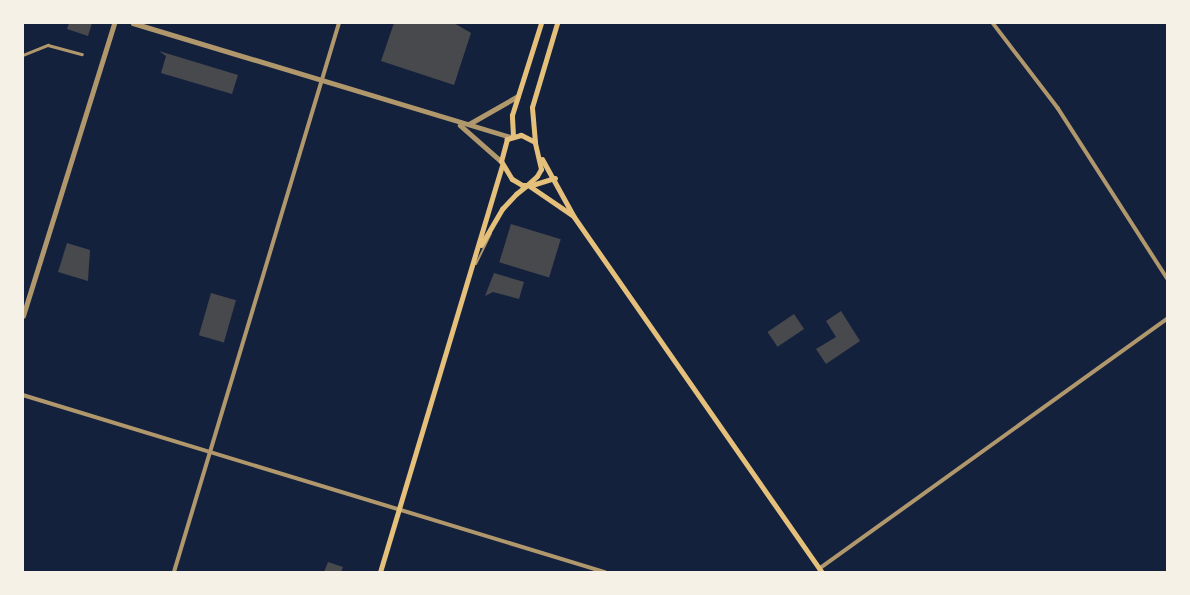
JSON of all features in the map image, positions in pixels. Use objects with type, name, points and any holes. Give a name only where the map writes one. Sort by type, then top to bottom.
[{"type":"main road","points":[[380,572],[511,137],[518,95],[541,23]]},
{"type":"main road","points":[[557,23],[532,107],[535,142],[542,159],[575,217],[820,570]]},
{"type":"main road","points":[[511,137],[535,142]]},
{"type":"main road","points":[[477,251],[495,220],[527,185],[542,159]]},
{"type":"main road","points":[[501,164],[575,217]]},
{"type":"main road","points":[[527,185],[555,178]]},
{"type":"street","points":[[23,316],[114,23]]},
{"type":"street","points":[[133,23],[460,124],[469,124],[511,137]]},
{"type":"street","points":[[174,572],[339,23]]},
{"type":"street","points":[[993,23],[1058,108],[1167,278]]},
{"type":"street","points":[[23,55],[48,45],[82,54]]},
{"type":"street","points":[[469,124],[518,95]]},
{"type":"street","points":[[460,124],[501,164]]},
{"type":"street","points":[[820,570],[1167,319]]},
{"type":"street","points":[[23,395],[605,572]]},
{"type":"lane","points":[[472,266],[483,260],[495,220]]},
{"type":"building","points":[[69,23],[92,23],[88,36],[67,29]]},
{"type":"building","points":[[394,23],[454,23],[471,33],[454,85],[381,61]]},
{"type":"building","points":[[159,51],[238,75],[232,94],[161,73],[166,56]]},
{"type":"building","points":[[511,224],[561,239],[549,277],[499,262]]},
{"type":"building","points":[[67,243],[90,250],[88,281],[58,272]]},
{"type":"building","points":[[494,273],[524,282],[519,299],[493,292],[485,296]]},
{"type":"building","points":[[211,293],[236,300],[224,342],[199,335]]},
{"type":"building","points":[[841,311],[860,341],[826,364],[816,349],[836,337],[826,321]]},
{"type":"building","points":[[794,314],[804,329],[778,347],[767,332]]},
{"type":"building","points":[[328,562],[343,567],[341,572],[324,572]]}]
